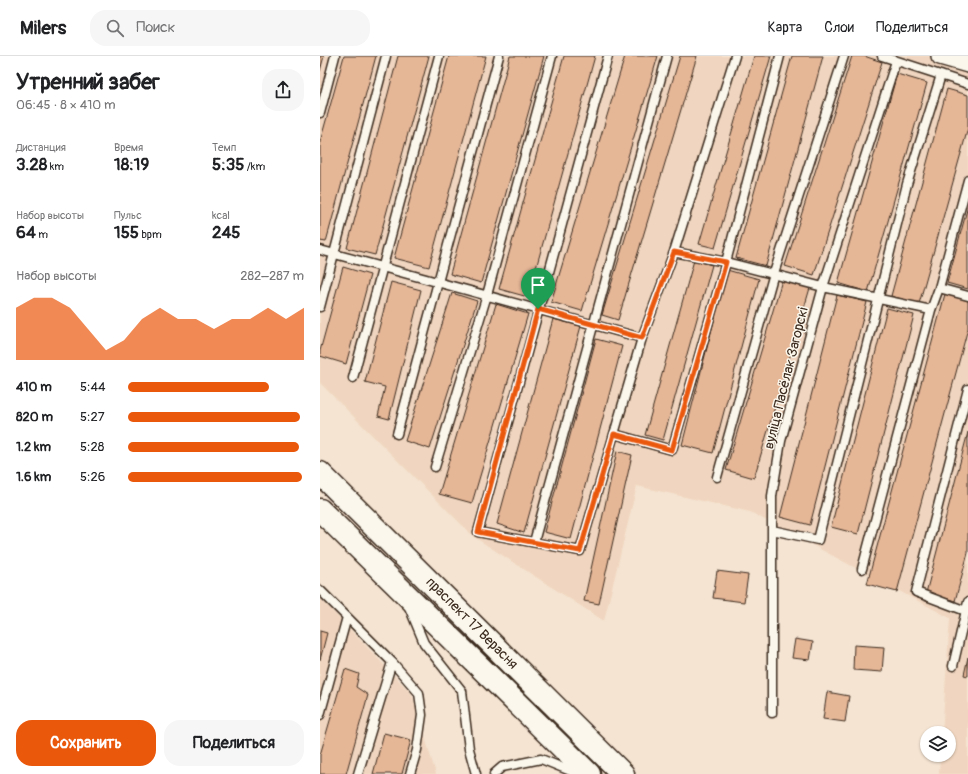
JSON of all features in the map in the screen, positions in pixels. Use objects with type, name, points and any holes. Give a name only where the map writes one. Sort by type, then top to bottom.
[{"type":"main road","name":"праспект 17 Верасня","points":[[320,473],[623,774]]},
{"type":"main road","name":"праспект 17 Верасня","points":[[320,510],[589,774]]},
{"type":"street","points":[[940,56],[968,64]]},
{"type":"lane","points":[[320,113],[335,56]]},
{"type":"lane","points":[[320,307],[386,56]]},
{"type":"lane","points":[[353,378],[384,267],[439,56]]},
{"type":"lane","points":[[397,434],[500,56]]},
{"type":"lane","points":[[435,467],[487,295],[552,56]]},
{"type":"lane","points":[[608,56],[478,532],[580,551],[642,338],[674,252],[735,56]]},
{"type":"lane","points":[[534,542],[666,56]]},
{"type":"lane","points":[[614,434],[672,450],[726,262],[780,56]]},
{"type":"lane","points":[[717,477],[774,273],[844,56]]},
{"type":"lane","points":[[882,56],[968,84]]},
{"type":"lane","name":"вуліца Пасёлак Загорскі","points":[[772,713],[772,496],[781,441],[823,287],[896,61]]},
{"type":"lane","points":[[772,530],[818,540],[907,184],[941,75]]},
{"type":"lane","points":[[862,569],[931,310],[939,288],[968,180]]},
{"type":"lane","points":[[320,250],[642,338]]},
{"type":"lane","points":[[674,252],[726,262],[774,273],[823,287],[931,310]]},
{"type":"lane","points":[[939,288],[968,296]]},
{"type":"lane","points":[[966,611],[916,592],[968,389]]},
{"type":"lane","points":[[320,590],[392,662],[419,693],[422,715],[417,750],[410,774]]},
{"type":"lane","points":[[401,590],[424,643],[462,691],[469,749],[476,774]]},
{"type":"lane","points":[[953,666],[968,602]]},
{"type":"lane","points":[[320,715],[347,617]]},
{"type":"lane","points":[[358,774],[392,662]]},
{"type":"lane","points":[[494,774],[502,767],[541,759],[578,774]]},
{"type":"shaded area","points":[[320,56],[932,56],[968,69],[968,774],[939,774],[940,762],[956,762],[956,726],[942,726],[950,618],[750,512],[637,486],[604,621],[474,537],[320,383]]},
{"type":"shaded area","points":[[320,598],[412,694],[436,774],[320,774]]},
{"type":"building","points":[[320,56],[324,56],[320,71]]},
{"type":"building","points":[[344,56],[376,56],[326,242],[320,241],[320,142]]},
{"type":"building","points":[[398,56],[429,56],[375,255],[347,248]]},
{"type":"building","points":[[449,56],[486,56],[429,267],[394,258]]},
{"type":"building","points":[[510,56],[544,56],[481,283],[450,274]]},
{"type":"building","points":[[564,56],[595,56],[528,297],[499,289]]},
{"type":"building","points":[[625,56],[658,56],[582,311],[551,302]]},
{"type":"building","points":[[680,56],[697,56],[618,320],[602,315]]},
{"type":"building","points":[[754,56],[771,56],[715,248],[699,244]]},
{"type":"building","points":[[792,56],[823,56],[766,266],[736,258]]},
{"type":"building","points":[[852,56],[864,56],[882,62],[814,275],[785,266]]},
{"type":"building","points":[[897,74],[927,83],[868,292],[838,283]]},
{"type":"building","points":[[947,89],[968,95],[968,128],[919,304],[891,296]]},
{"type":"building","points":[[968,206],[968,289],[947,283]]},
{"type":"building","points":[[694,260],[712,265],[663,440],[645,435]]},
{"type":"building","points":[[343,267],[370,275],[346,364],[320,356],[320,351]]},
{"type":"building","points":[[727,270],[759,279],[713,453],[682,445]]},
{"type":"building","points":[[782,280],[810,288],[754,478],[726,470]]},
{"type":"building","points":[[391,282],[421,290],[389,419],[378,416],[385,387],[365,382]]},
{"type":"building","points":[[452,293],[477,301],[430,449],[405,441]]},
{"type":"building","points":[[945,294],[968,300],[968,328],[897,592],[867,584]]},
{"type":"building","points":[[837,295],[867,302],[810,525],[780,517]]},
{"type":"building","points":[[496,304],[528,314],[472,503],[439,494]]},
{"type":"building","points":[[887,308],[914,315],[858,534],[831,527]]},
{"type":"building","points":[[553,319],[581,326],[524,533],[497,524]]},
{"type":"building","points":[[596,339],[622,346],[571,539],[544,532]]},
{"type":"building","points":[[968,432],[968,553],[955,601],[926,593]]},
{"type":"building","points":[[617,451],[632,455],[599,604],[584,601]]},
{"type":"building","points":[[717,571],[748,575],[744,602],[713,598]]},
{"type":"building","points":[[320,631],[327,633],[320,660]]},
{"type":"building","points":[[795,639],[813,642],[810,660],[792,658]]},
{"type":"building","points":[[854,645],[884,647],[882,672],[853,670]]},
{"type":"building","points":[[968,657],[968,676],[964,675]]},
{"type":"building","points":[[345,669],[359,674],[356,687],[368,695],[346,774],[320,774],[320,755]]},
{"type":"building","points":[[827,692],[849,696],[845,722],[823,719]]},
{"type":"building","points":[[384,733],[411,740],[402,774],[373,774]]},
{"type":"route","points":[[674,252],[726,262],[672,450],[614,434],[580,551],[478,532],[538,309],[642,338],[674,252]]}]
